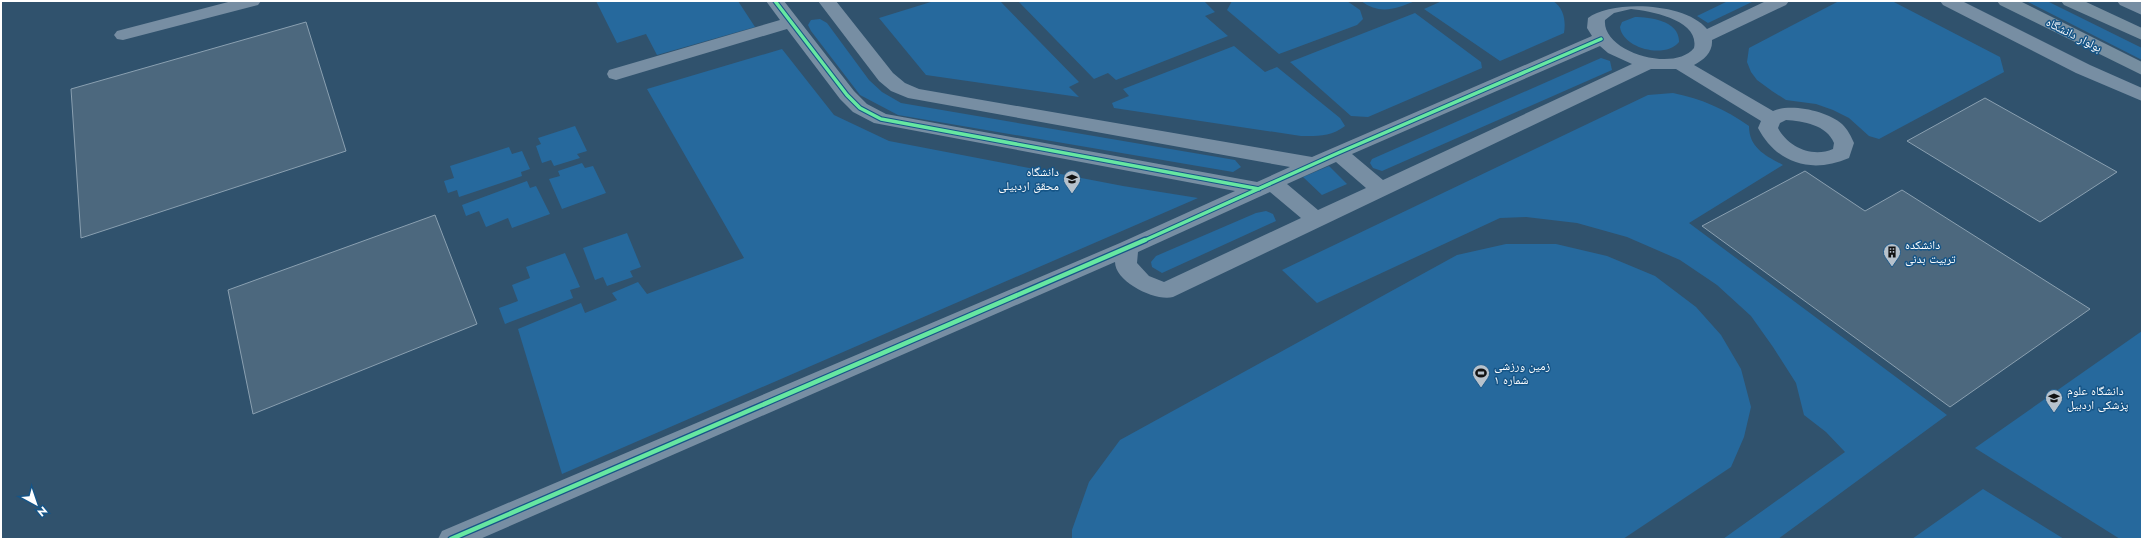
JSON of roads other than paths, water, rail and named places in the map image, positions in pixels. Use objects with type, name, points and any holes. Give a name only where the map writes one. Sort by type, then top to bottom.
[{"type":"main road","name":"بولوار دانشگاه","points":[[2006,1],[2142,70]]},
{"type":"main road","points":[[2070,1],[2142,35]]},
{"type":"street","points":[[123,35],[252,1]]},
{"type":"street","points":[[776,1],[847,95],[860,108],[881,119],[1266,186],[1316,220]]},
{"type":"street","points":[[827,1],[886,77],[898,86],[915,94],[1313,164]]},
{"type":"street","points":[[1667,10],[1688,1]]},
{"type":"street","points":[[1703,38],[1780,1]]},
{"type":"street","points":[[1949,1],[2083,69],[2142,95]]},
{"type":"street","points":[[2126,1],[2142,10]]},
{"type":"street","points":[[1128,248],[1126,265],[1141,282],[1165,291],[1648,64],[1688,61],[1700,54],[1704,47],[1703,38],[1696,27],[1684,18],[1667,10],[1649,5],[1606,4],[1603,11],[1596,19],[1596,29],[1601,40],[1613,50],[1629,58],[1648,64]]},
{"type":"street","points":[[616,74],[792,22]]},
{"type":"street","points":[[451,539],[1128,248],[1338,153],[1601,40]]},
{"type":"street","points":[[1688,61],[1778,117]]},
{"type":"street","points":[[1338,153],[1381,189]]},
{"type":"place","name":"دانشگاه محقق اردبیلی","points":[[1072,194]]},
{"type":"place","name":"دانشکده تربیت بدنی","points":[[1892,267]]},
{"type":"place","name":"زمین ورزشی شماره ۱","points":[[1481,388]]},
{"type":"place","name":"دانشگاه علوم پزشکی اردبیل","points":[[2054,413]]}]
